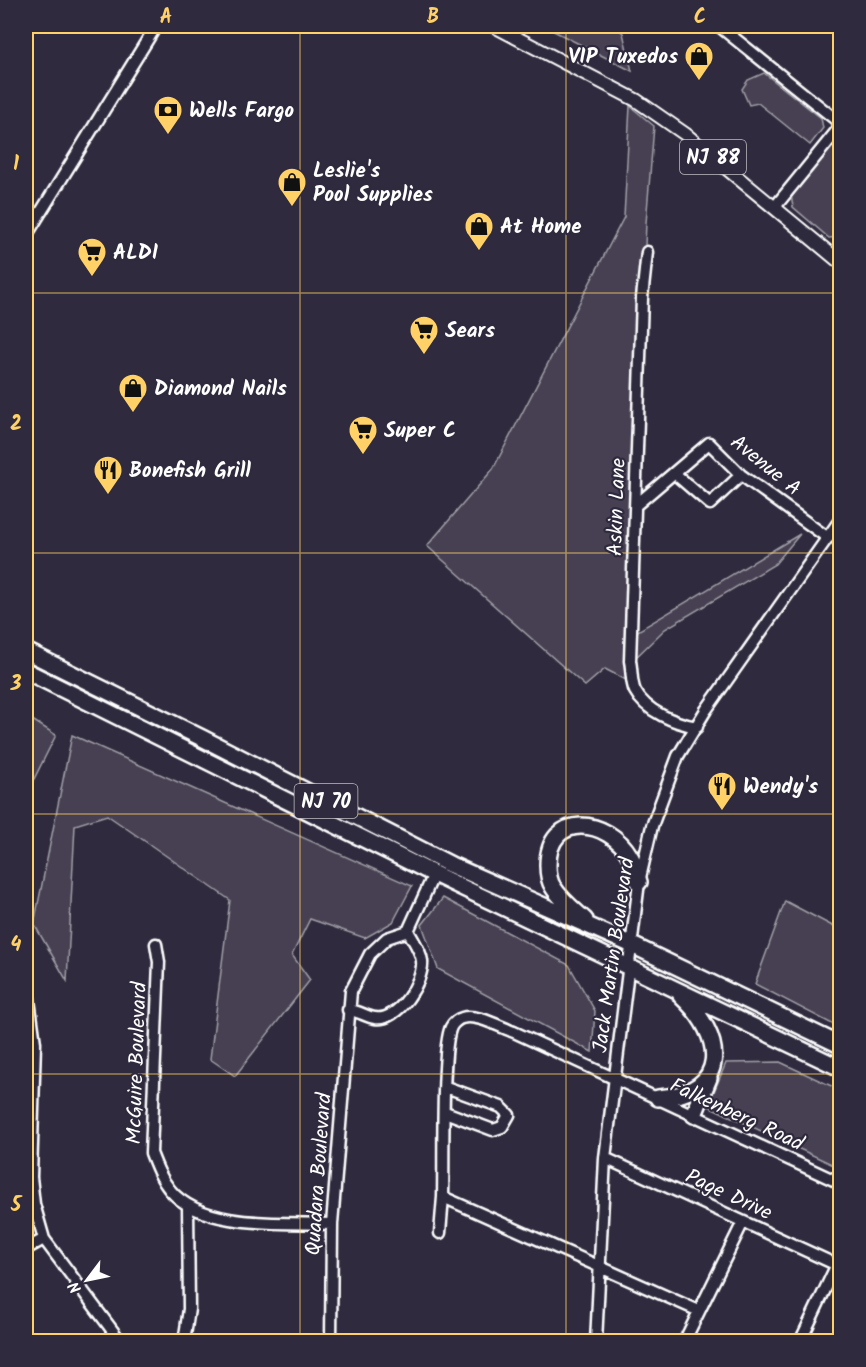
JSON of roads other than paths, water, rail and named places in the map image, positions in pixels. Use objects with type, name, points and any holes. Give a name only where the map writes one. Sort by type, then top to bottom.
[{"type":"highway","name":"NJ 70","points":[[26,651],[451,865],[630,944],[840,1045]]},
{"type":"highway","name":"NJ 70","points":[[26,671],[435,874],[840,1068]]},
{"type":"highway","points":[[596,930],[564,902],[552,886],[548,873],[548,857],[550,845],[557,836],[582,825],[599,827],[631,856],[639,882]]},
{"type":"highway","points":[[668,984],[699,1012],[710,1034],[714,1054],[711,1072],[694,1115]]},
{"type":"highway","points":[[658,1098],[672,1097],[693,1089],[700,1085],[711,1072]]},
{"type":"main road","name":"NJ 88","points":[[494,26],[636,100],[685,134],[840,262]]},
{"type":"street","points":[[26,236],[156,26]]},
{"type":"street","points":[[719,26],[840,125],[774,208]]},
{"type":"street","name":"Askin Lane","points":[[647,252],[642,298],[630,661],[635,690],[660,714],[697,727]]},
{"type":"street","name":"Avenue A","points":[[674,473],[709,443],[741,475],[828,538]]},
{"type":"street","points":[[636,505],[674,473],[710,504],[741,475]]},
{"type":"street","name":"Jack Martin Boulevard","points":[[596,1341],[605,1158],[616,1080],[630,944],[639,882],[661,798],[678,756],[706,710],[840,520]]},
{"type":"street","points":[[348,1010],[362,1011],[375,1018],[387,1016],[400,1007],[420,978],[422,961],[408,931],[435,874]]},
{"type":"street","name":"Quadara Boulevard","points":[[331,1341],[332,1224],[351,991],[370,954],[387,938],[408,931]]},
{"type":"street","name":"McGuire Boulevard","points":[[156,944],[159,962],[151,1153],[171,1191],[188,1205],[227,1219],[332,1224]]},
{"type":"street","points":[[26,978],[35,1043],[31,1177],[44,1239],[121,1341]]},
{"type":"street","name":"Falkenberg Road","points":[[446,1087],[451,1027],[463,1017],[475,1018],[514,1032],[840,1184]]},
{"type":"street","points":[[440,1233],[446,1087],[501,1107],[509,1115],[502,1126],[493,1130],[445,1112]]},
{"type":"street","name":"Page Drive","points":[[605,1158],[743,1222],[839,1261]]},
{"type":"street","points":[[443,1197],[699,1311]]},
{"type":"street","points":[[184,1341],[189,1309],[188,1205]]},
{"type":"street","points":[[684,1341],[743,1222]]},
{"type":"street","points":[[26,1249],[44,1239]]},
{"type":"street","points":[[800,1341],[839,1261]]},
{"type":"place","name":"VIP Tuxedos","points":[[699,82]]},
{"type":"place","name":"Wells Fargo","points":[[168,136]]},
{"type":"place","name":"Leslie's Pool Supplies","points":[[292,208]]},
{"type":"place","name":"At Home","points":[[479,252]]},
{"type":"place","name":"ALDI","points":[[92,278]]},
{"type":"place","name":"Sears","points":[[424,356]]},
{"type":"place","name":"Diamond Nails","points":[[133,414]]},
{"type":"place","name":"Super C","points":[[363,456]]},
{"type":"place","name":"Bonefish Grill","points":[[108,496]]},
{"type":"place","name":"Wendy's","points":[[722,812]]}]
